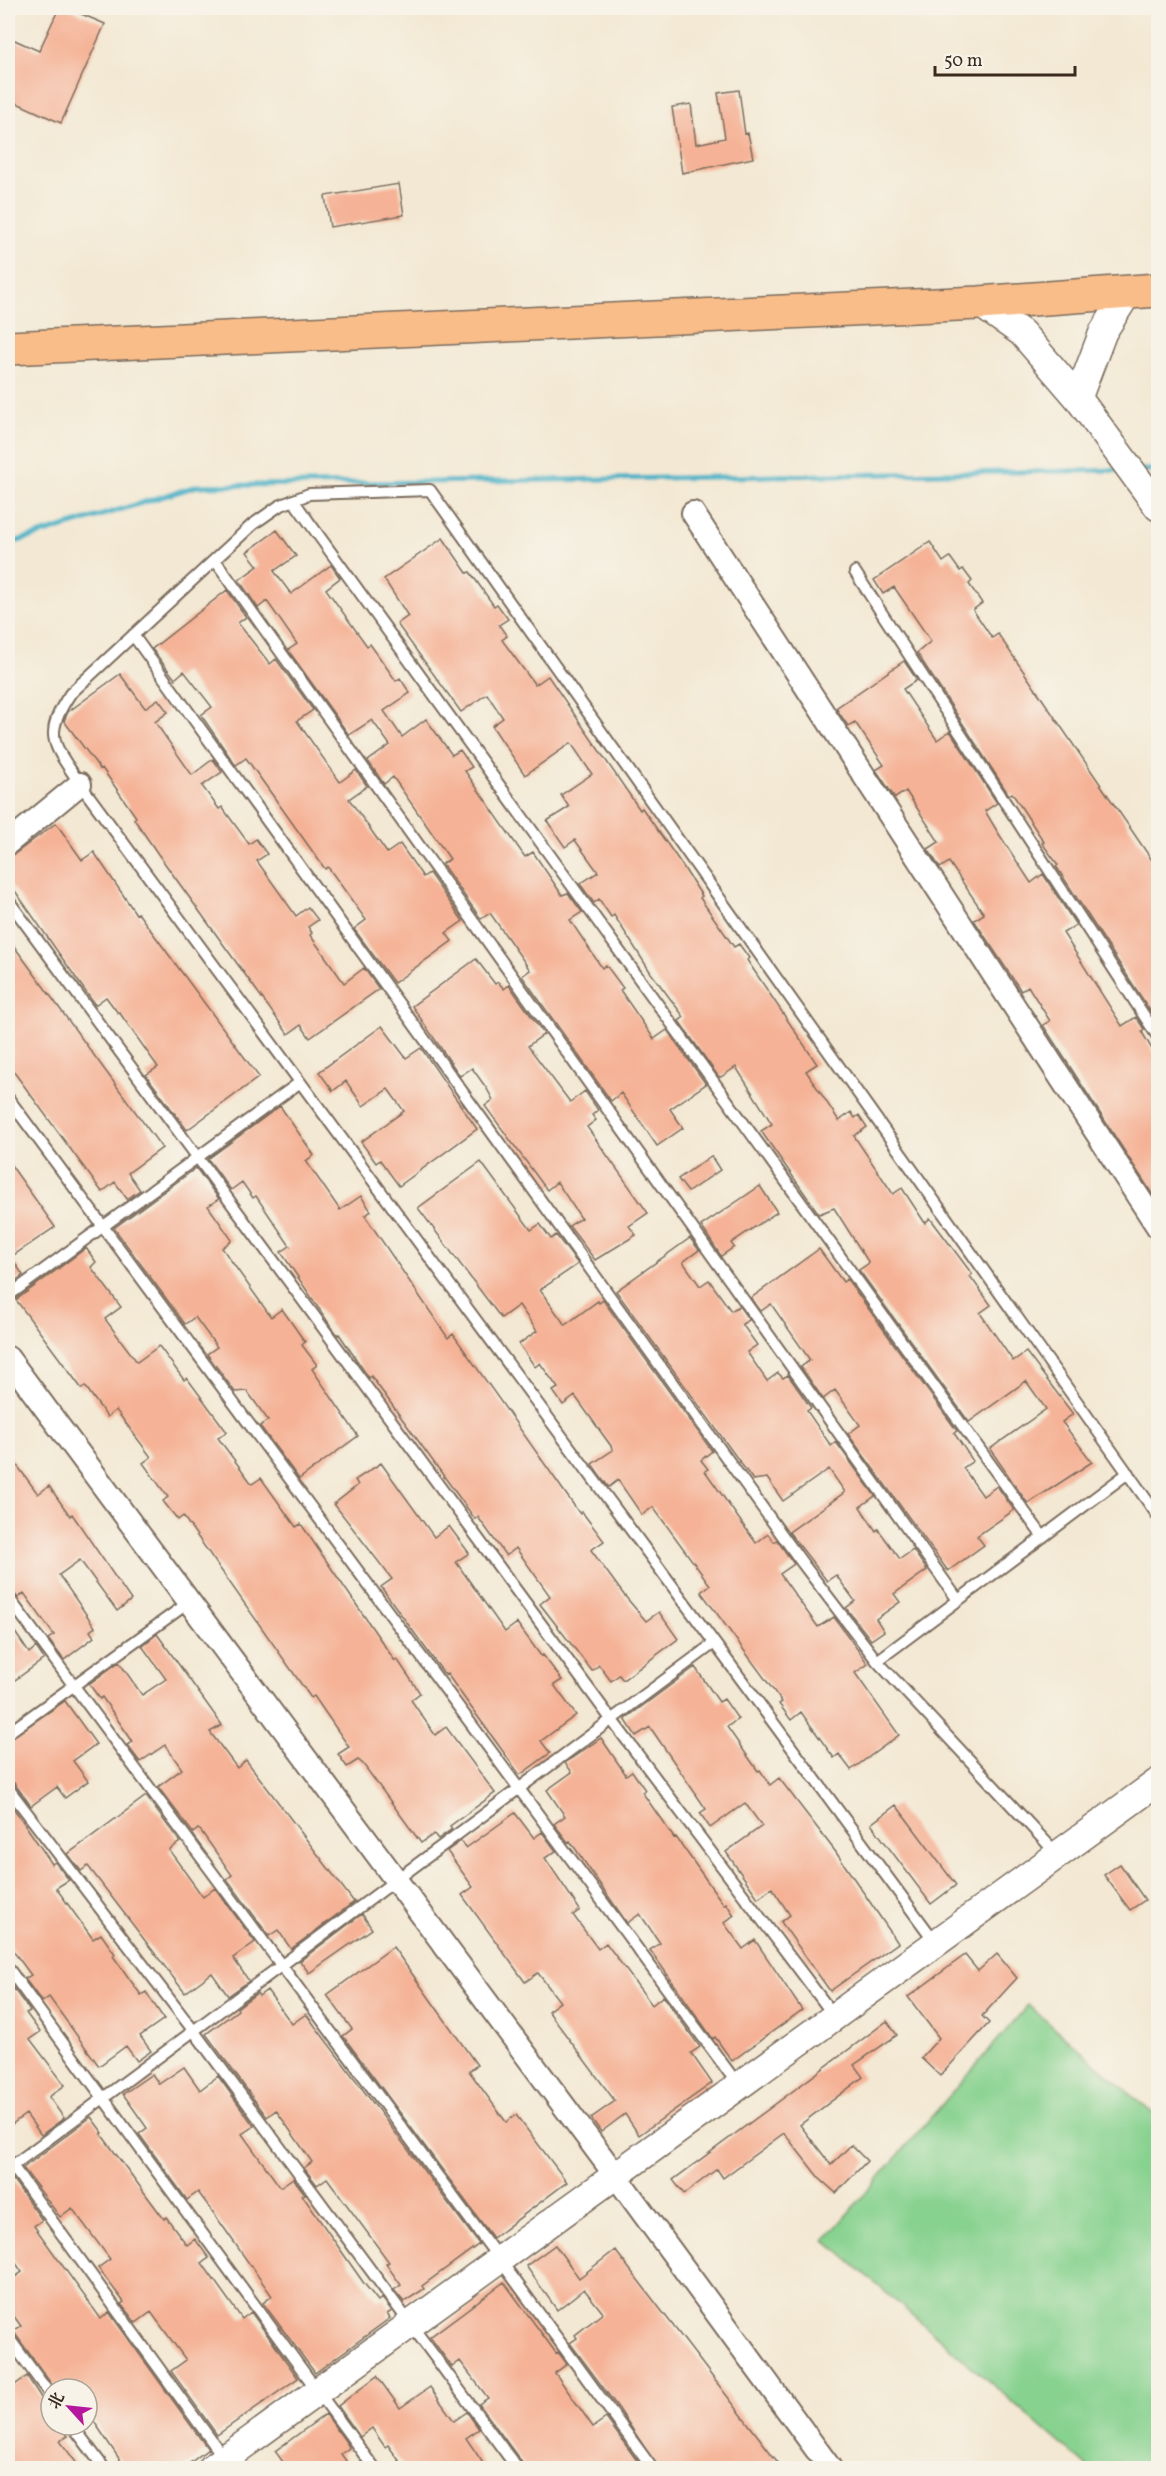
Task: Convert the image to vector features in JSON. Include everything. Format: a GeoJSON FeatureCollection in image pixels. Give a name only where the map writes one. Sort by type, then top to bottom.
{"type":"FeatureCollection","features":[{"type":"Feature","properties":{"kind":"highway"},"geometry":{"type":"LineString","coordinates":[[8,348],[980,303],[1144,290]]}},
{"type":"Feature","properties":{"kind":"street"},"geometry":{"type":"LineString","coordinates":[[1078,398],[1103,332],[1144,290]]}},
{"type":"Feature","properties":{"kind":"street"},"geometry":{"type":"LineString","coordinates":[[980,303],[1022,333],[1078,398],[1158,507]]}},
{"type":"Feature","properties":{"kind":"street"},"geometry":{"type":"LineString","coordinates":[[693,513],[1158,1227]]}},
{"type":"Feature","properties":{"kind":"street"},"geometry":{"type":"LineString","coordinates":[[8,843],[80,784]]}},
{"type":"Feature","properties":{"kind":"street"},"geometry":{"type":"LineString","coordinates":[[8,1358],[394,1881],[616,2176],[829,2468]]}},
{"type":"Feature","properties":{"kind":"street"},"geometry":{"type":"LineString","coordinates":[[222,2465],[316,2392],[1158,1782]]}},
{"type":"Feature","properties":{"kind":"lane"},"geometry":{"type":"LineString","coordinates":[[936,1944],[299,1083],[57,751],[53,733],[56,716],[70,694],[252,525],[279,506],[309,494],[430,490],[1158,1516]]}},
{"type":"Feature","properties":{"kind":"lane"},"geometry":{"type":"LineString","coordinates":[[293,500],[1043,1537]]}},
{"type":"Feature","properties":{"kind":"lane"},"geometry":{"type":"LineString","coordinates":[[214,560],[958,1600]]}},
{"type":"Feature","properties":{"kind":"lane"},"geometry":{"type":"LineString","coordinates":[[855,572],[1158,1037]]}},
{"type":"Feature","properties":{"kind":"lane"},"geometry":{"type":"LineString","coordinates":[[133,635],[796,1554],[877,1661],[1058,1855]]}},
{"type":"Feature","properties":{"kind":"lane"},"geometry":{"type":"LineString","coordinates":[[8,900],[611,1719],[835,2017]]}},
{"type":"Feature","properties":{"kind":"lane"},"geometry":{"type":"LineString","coordinates":[[8,1296],[299,1083]]}},
{"type":"Feature","properties":{"kind":"lane"},"geometry":{"type":"LineString","coordinates":[[8,1098],[739,2086]]}},
{"type":"Feature","properties":{"kind":"lane"},"geometry":{"type":"LineString","coordinates":[[877,1661],[1128,1473]]}},
{"type":"Feature","properties":{"kind":"lane"},"geometry":{"type":"LineString","coordinates":[[8,1597],[500,2260],[652,2469]]}},
{"type":"Feature","properties":{"kind":"lane"},"geometry":{"type":"LineString","coordinates":[[8,1733],[188,1603]]}},
{"type":"Feature","properties":{"kind":"lane"},"geometry":{"type":"LineString","coordinates":[[222,2465],[9,2165],[713,1644]]}},
{"type":"Feature","properties":{"kind":"lane"},"geometry":{"type":"LineString","coordinates":[[8,1788],[193,2030],[412,2323],[517,2469]]}},
{"type":"Feature","properties":{"kind":"lane"},"geometry":{"type":"LineString","coordinates":[[8,1968],[374,2469]]}},
{"type":"Feature","properties":{"kind":"lane"},"geometry":{"type":"LineString","coordinates":[[8,2337],[39,2380]]}},
{"type":"Feature","properties":{"kind":"lane"},"geometry":{"type":"LineString","coordinates":[[81,2437],[104,2469]]}},
{"type":"Feature","properties":{"kind":"green space"},"geometry":{"type":"Polygon","coordinates":[[[1028,2005],[1158,2118],[1158,2468],[1089,2468],[825,2240],[1028,2005]]]}},
{"type":"Feature","properties":{"kind":"building"},"geometry":{"type":"Polygon","coordinates":[[[59,8],[67,8],[105,24],[61,123],[8,99],[8,37],[39,51],[59,8]]]}},
{"type":"Feature","properties":{"kind":"building"},"geometry":{"type":"Polygon","coordinates":[[[739,90],[745,134],[748,133],[753,158],[682,173],[672,107],[691,104],[696,144],[725,138],[718,93],[739,90]]]}},
{"type":"Feature","properties":{"kind":"building"},"geometry":{"type":"Polygon","coordinates":[[[399,184],[404,215],[330,227],[325,196],[399,184]]]}},
{"type":"Feature","properties":{"kind":"building"},"geometry":{"type":"Polygon","coordinates":[[[277,530],[296,556],[274,571],[291,594],[331,565],[340,578],[326,589],[367,646],[370,644],[396,681],[400,678],[410,693],[384,711],[402,737],[426,719],[452,755],[460,750],[472,767],[465,771],[525,857],[533,852],[562,895],[568,893],[582,912],[570,920],[602,968],[606,965],[623,988],[620,990],[654,1039],[667,1030],[706,1084],[670,1109],[683,1128],[657,1146],[621,1093],[611,1101],[522,976],[530,970],[490,913],[481,919],[442,864],[450,859],[393,777],[384,784],[368,761],[390,745],[372,720],[349,735],[288,650],[297,644],[267,601],[258,608],[239,580],[258,566],[247,552],[277,530]]]}},
{"type":"Feature","properties":{"kind":"building"},"geometry":{"type":"Polygon","coordinates":[[[443,538],[467,573],[470,572],[494,606],[497,604],[508,619],[499,625],[507,636],[502,640],[535,685],[548,676],[640,810],[642,808],[680,862],[702,896],[700,898],[734,947],[739,944],[749,958],[747,960],[817,1064],[806,1071],[839,1121],[851,1112],[855,1118],[859,1115],[867,1127],[854,1136],[893,1194],[902,1188],[925,1223],[930,1218],[972,1274],[970,1276],[991,1305],[980,1313],[1013,1361],[1026,1352],[1073,1414],[1062,1422],[1092,1462],[1029,1503],[1026,1501],[990,1449],[1046,1409],[1026,1381],[969,1422],[859,1270],[869,1263],[834,1208],[819,1214],[761,1131],[772,1124],[736,1067],[721,1077],[718,1076],[679,1021],[684,1017],[651,973],[614,915],[611,917],[599,899],[594,903],[580,884],[598,872],[575,840],[565,847],[547,821],[569,807],[561,795],[592,774],[571,743],[525,775],[492,726],[503,718],[487,694],[461,712],[397,624],[408,616],[384,579],[443,538]]]}},
{"type":"Feature","properties":{"kind":"building"},"geometry":{"type":"Polygon","coordinates":[[[930,542],[943,562],[950,557],[960,571],[963,569],[972,581],[969,584],[982,603],[973,610],[992,638],[998,634],[1158,869],[1158,1023],[1056,866],[1058,865],[1042,843],[1044,842],[1012,793],[1009,795],[917,653],[931,641],[894,587],[883,594],[874,580],[930,542]]]}},
{"type":"Feature","properties":{"kind":"building"},"geometry":{"type":"Polygon","coordinates":[[[227,590],[246,617],[238,623],[270,664],[276,659],[313,710],[297,721],[340,782],[356,770],[367,786],[349,799],[387,853],[400,844],[423,877],[429,873],[463,921],[446,933],[452,941],[394,983],[354,929],[366,920],[328,867],[325,869],[246,758],[236,765],[234,763],[201,715],[212,707],[184,671],[175,679],[152,649],[227,590]]]}},
{"type":"Feature","properties":{"kind":"building"},"geometry":{"type":"Polygon","coordinates":[[[904,661],[917,680],[903,689],[937,740],[950,731],[997,803],[985,811],[1031,883],[1043,874],[1076,925],[1063,933],[1122,1026],[1136,1017],[1144,1029],[1143,1034],[1158,1059],[1158,1203],[1043,1025],[1050,1021],[1028,986],[1021,991],[974,920],[984,914],[949,862],[940,868],[928,849],[939,842],[906,791],[895,798],[876,770],[884,765],[855,722],[848,726],[836,708],[904,661]]]}},
{"type":"Feature","properties":{"kind":"building"},"geometry":{"type":"Polygon","coordinates":[[[120,674],[145,708],[158,699],[168,712],[155,722],[192,775],[213,759],[222,772],[202,786],[219,809],[222,807],[249,844],[256,839],[267,854],[257,861],[296,916],[308,907],[318,920],[308,927],[312,933],[310,935],[344,983],[364,968],[379,989],[310,1038],[301,1025],[288,1034],[158,854],[102,768],[100,769],[64,721],[68,712],[120,674]]]}},
{"type":"Feature","properties":{"kind":"building"},"geometry":{"type":"Polygon","coordinates":[[[56,823],[82,860],[94,852],[136,914],[138,913],[259,1077],[187,1130],[146,1075],[158,1067],[119,1012],[106,997],[95,1005],[8,881],[8,859],[56,823]]]}},
{"type":"Feature","properties":{"kind":"building"},"geometry":{"type":"Polygon","coordinates":[[[8,938],[162,1148],[128,1173],[140,1190],[127,1199],[115,1182],[102,1192],[8,1064],[8,938]]]}},
{"type":"Feature","properties":{"kind":"building"},"geometry":{"type":"Polygon","coordinates":[[[476,959],[495,984],[498,982],[504,989],[509,985],[544,1034],[528,1046],[570,1102],[585,1091],[598,1110],[592,1115],[596,1120],[587,1127],[648,1213],[629,1226],[636,1235],[595,1260],[569,1226],[581,1218],[557,1182],[547,1190],[485,1106],[493,1100],[472,1068],[460,1076],[412,1006],[476,959]]]}},
{"type":"Feature","properties":{"kind":"building"},"geometry":{"type":"Polygon","coordinates":[[[382,1026],[406,1058],[421,1048],[477,1129],[399,1186],[380,1160],[376,1163],[361,1142],[404,1111],[388,1089],[363,1106],[346,1081],[333,1091],[319,1072],[382,1026]]]}},
{"type":"Feature","properties":{"kind":"building"},"geometry":{"type":"Polygon","coordinates":[[[280,1106],[314,1155],[306,1161],[340,1210],[361,1196],[371,1211],[365,1216],[448,1338],[453,1334],[580,1514],[582,1512],[604,1541],[591,1550],[624,1595],[646,1621],[659,1612],[678,1639],[623,1680],[619,1675],[611,1681],[599,1665],[592,1671],[540,1604],[550,1596],[516,1548],[506,1556],[478,1517],[475,1519],[371,1376],[369,1378],[339,1334],[330,1325],[281,1252],[290,1246],[256,1196],[253,1198],[242,1182],[231,1190],[208,1159],[280,1106]]]}},
{"type":"Feature","properties":{"kind":"building"},"geometry":{"type":"Polygon","coordinates":[[[711,1156],[720,1170],[688,1192],[678,1179],[711,1156]]]}},
{"type":"Feature","properties":{"kind":"building"},"geometry":{"type":"Polygon","coordinates":[[[8,1161],[55,1227],[11,1257],[23,1275],[8,1287],[8,1161]]]}},
{"type":"Feature","properties":{"kind":"building"},"geometry":{"type":"Polygon","coordinates":[[[481,1162],[531,1230],[540,1224],[551,1239],[556,1235],[578,1264],[540,1290],[565,1325],[598,1301],[599,1303],[603,1300],[712,1451],[701,1460],[708,1469],[705,1471],[756,1543],[768,1534],[774,1542],[777,1540],[794,1564],[780,1574],[818,1627],[834,1617],[868,1664],[855,1673],[899,1735],[851,1770],[839,1754],[834,1758],[801,1712],[791,1720],[779,1704],[782,1702],[701,1592],[710,1585],[653,1507],[642,1515],[618,1480],[609,1487],[592,1464],[613,1450],[575,1396],[563,1405],[553,1391],[558,1388],[540,1363],[535,1367],[519,1344],[537,1331],[519,1305],[501,1318],[418,1208],[481,1162]]]}},
{"type":"Feature","properties":{"kind":"building"},"geometry":{"type":"Polygon","coordinates":[[[196,1168],[219,1199],[208,1206],[232,1240],[222,1248],[271,1317],[282,1309],[305,1342],[302,1345],[317,1365],[312,1369],[358,1436],[299,1479],[260,1426],[268,1420],[247,1391],[235,1392],[207,1354],[217,1347],[195,1317],[185,1324],[114,1228],[196,1168]]]}},
{"type":"Feature","properties":{"kind":"building"},"geometry":{"type":"Polygon","coordinates":[[[760,1186],[777,1212],[731,1243],[734,1247],[721,1256],[701,1226],[760,1186]]]}},
{"type":"Feature","properties":{"kind":"building"},"geometry":{"type":"Polygon","coordinates":[[[690,1238],[699,1250],[683,1262],[700,1286],[709,1280],[731,1311],[739,1306],[749,1320],[742,1324],[757,1345],[747,1352],[767,1381],[778,1373],[783,1378],[788,1375],[811,1408],[807,1411],[831,1446],[836,1442],[875,1496],[860,1507],[876,1531],[878,1529],[900,1559],[913,1550],[927,1570],[894,1594],[900,1602],[876,1619],[884,1631],[871,1640],[846,1608],[855,1601],[836,1575],[827,1581],[789,1532],[845,1492],[829,1469],[783,1501],[767,1478],[753,1480],[616,1291],[690,1238]]]}},
{"type":"Feature","properties":{"kind":"building"},"geometry":{"type":"Polygon","coordinates":[[[86,1248],[96,1262],[91,1267],[121,1307],[105,1319],[137,1362],[159,1346],[184,1380],[187,1378],[227,1432],[218,1438],[252,1484],[261,1478],[296,1527],[301,1524],[395,1661],[397,1659],[420,1693],[411,1700],[435,1735],[446,1727],[495,1793],[450,1826],[452,1829],[438,1839],[434,1834],[421,1843],[363,1764],[358,1760],[347,1767],[338,1754],[349,1747],[314,1696],[311,1698],[183,1516],[178,1520],[163,1501],[168,1497],[143,1463],[151,1457],[116,1410],[107,1417],[85,1386],[82,1389],[16,1300],[86,1248]]]}},
{"type":"Feature","properties":{"kind":"building"},"geometry":{"type":"Polygon","coordinates":[[[819,1249],[843,1282],[847,1279],[957,1431],[954,1433],[973,1461],[963,1468],[983,1496],[997,1486],[1014,1510],[977,1536],[984,1545],[948,1571],[848,1434],[860,1425],[835,1390],[823,1399],[801,1367],[810,1360],[771,1304],[761,1311],[751,1298],[819,1249]]]}},
{"type":"Feature","properties":{"kind":"building"},"geometry":{"type":"Polygon","coordinates":[[[8,1453],[38,1494],[49,1486],[70,1516],[72,1514],[131,1600],[117,1611],[80,1560],[59,1575],[95,1627],[90,1631],[94,1637],[64,1660],[48,1639],[54,1635],[24,1593],[18,1598],[11,1590],[8,1590],[8,1453]]]}},
{"type":"Feature","properties":{"kind":"building"},"geometry":{"type":"Polygon","coordinates":[[[381,1463],[434,1537],[449,1526],[469,1553],[456,1562],[505,1632],[517,1623],[562,1680],[554,1685],[576,1715],[541,1741],[550,1753],[520,1775],[381,1587],[392,1579],[334,1504],[358,1485],[355,1480],[381,1463]]]}},
{"type":"Feature","properties":{"kind":"building"},"geometry":{"type":"Polygon","coordinates":[[[8,1622],[29,1653],[36,1647],[44,1659],[8,1685],[8,1622]]]}},
{"type":"Feature","properties":{"kind":"building"},"geometry":{"type":"Polygon","coordinates":[[[157,1634],[222,1725],[210,1732],[237,1768],[246,1760],[354,1902],[291,1949],[278,1930],[269,1936],[227,1879],[232,1875],[201,1831],[198,1829],[193,1833],[158,1787],[182,1769],[165,1745],[140,1762],[127,1745],[133,1742],[102,1697],[100,1699],[89,1684],[119,1662],[142,1695],[166,1679],[142,1646],[157,1634]]]}},
{"type":"Feature","properties":{"kind":"building"},"geometry":{"type":"Polygon","coordinates":[[[695,1667],[719,1702],[724,1699],[738,1719],[727,1727],[758,1771],[760,1770],[770,1785],[779,1778],[835,1851],[898,1943],[830,1991],[781,1922],[790,1915],[772,1888],[758,1898],[726,1852],[762,1826],[745,1803],[710,1828],[700,1813],[706,1809],[650,1727],[636,1736],[625,1719],[695,1667]]]}},
{"type":"Feature","properties":{"kind":"building"},"geometry":{"type":"Polygon","coordinates":[[[65,1701],[96,1744],[73,1761],[88,1781],[65,1798],[57,1787],[31,1806],[14,1783],[8,1781],[8,1740],[65,1701]]]}},
{"type":"Feature","properties":{"kind":"building"},"geometry":{"type":"Polygon","coordinates":[[[601,1738],[626,1775],[632,1771],[645,1790],[642,1792],[674,1838],[676,1837],[724,1905],[726,1903],[734,1915],[724,1923],[743,1949],[755,1940],[802,2010],[732,2061],[715,2037],[713,2039],[650,1950],[660,1943],[640,1914],[627,1923],[570,1841],[568,1842],[554,1824],[565,1816],[547,1790],[572,1772],[565,1763],[601,1738]]]}},
{"type":"Feature","properties":{"kind":"building"},"geometry":{"type":"Polygon","coordinates":[[[146,1796],[180,1842],[169,1850],[203,1897],[215,1888],[255,1942],[233,1958],[249,1981],[228,1996],[212,1973],[185,1993],[88,1866],[81,1871],[68,1854],[146,1796]]]}},
{"type":"Feature","properties":{"kind":"building"},"geometry":{"type":"Polygon","coordinates":[[[8,1800],[52,1864],[55,1862],[69,1880],[56,1888],[93,1939],[101,1934],[115,1954],[113,1956],[141,1995],[146,1992],[164,2019],[140,2036],[151,2051],[137,2061],[126,2046],[99,2066],[49,1997],[42,2002],[25,1979],[31,1975],[8,1944],[8,1800]]]}},
{"type":"Feature","properties":{"kind":"building"},"geometry":{"type":"Polygon","coordinates":[[[896,1805],[956,1885],[931,1904],[871,1824],[896,1805]]]}},
{"type":"Feature","properties":{"kind":"building"},"geometry":{"type":"Polygon","coordinates":[[[515,1813],[534,1838],[542,1832],[556,1851],[545,1858],[580,1910],[573,1915],[598,1949],[606,1943],[652,2005],[663,1996],[700,2047],[691,2053],[712,2083],[639,2135],[625,2114],[601,2132],[591,2118],[615,2101],[548,2011],[560,2002],[538,1973],[525,1982],[462,1895],[473,1887],[447,1851],[461,1841],[466,1848],[515,1813]]]}},
{"type":"Feature","properties":{"kind":"building"},"geometry":{"type":"Polygon","coordinates":[[[1120,1864],[1145,1900],[1130,1910],[1104,1875],[1120,1864]]]}},
{"type":"Feature","properties":{"kind":"building"},"geometry":{"type":"Polygon","coordinates":[[[362,1914],[372,1929],[309,1973],[300,1961],[362,1914]]]}},
{"type":"Feature","properties":{"kind":"building"},"geometry":{"type":"Polygon","coordinates":[[[393,1947],[477,2065],[469,2071],[506,2122],[516,2115],[567,2182],[493,2238],[343,2036],[352,2029],[327,1995],[393,1947]]]}},
{"type":"Feature","properties":{"kind":"building"},"geometry":{"type":"Polygon","coordinates":[[[997,1954],[1017,1978],[982,2016],[989,2023],[940,2076],[921,2058],[939,2038],[908,1997],[965,1955],[978,1971],[997,1954]]]}},
{"type":"Feature","properties":{"kind":"building"},"geometry":{"type":"Polygon","coordinates":[[[13,1988],[30,2011],[26,2013],[40,2032],[30,2039],[65,2085],[49,2097],[64,2118],[41,2135],[26,2114],[8,2127],[8,1992],[13,1988]]]}},
{"type":"Feature","properties":{"kind":"building"},"geometry":{"type":"Polygon","coordinates":[[[267,1990],[292,2024],[306,2014],[479,2244],[422,2286],[424,2289],[404,2302],[394,2290],[401,2285],[386,2264],[389,2262],[327,2178],[317,2185],[304,2168],[312,2162],[276,2110],[267,2117],[206,2034],[257,1993],[259,1996],[267,1990]]]}},
{"type":"Feature","properties":{"kind":"building"},"geometry":{"type":"Polygon","coordinates":[[[887,2021],[897,2035],[854,2065],[863,2077],[800,2125],[831,2165],[851,2145],[867,2161],[836,2193],[819,2178],[784,2133],[723,2178],[717,2169],[684,2194],[673,2180],[887,2021]]]}},
{"type":"Feature","properties":{"kind":"building"},"geometry":{"type":"Polygon","coordinates":[[[184,2067],[200,2090],[218,2076],[254,2126],[242,2134],[280,2187],[293,2178],[305,2194],[302,2195],[363,2282],[378,2301],[382,2298],[392,2311],[387,2314],[390,2318],[315,2373],[263,2303],[272,2296],[210,2208],[198,2192],[187,2200],[139,2134],[147,2128],[123,2094],[152,2074],[159,2084],[184,2067]]]}},
{"type":"Feature","properties":{"kind":"building"},"geometry":{"type":"Polygon","coordinates":[[[91,2117],[164,2219],[166,2217],[187,2245],[195,2239],[209,2258],[202,2263],[242,2319],[251,2312],[298,2378],[217,2435],[171,2371],[186,2360],[151,2312],[136,2323],[121,2304],[124,2302],[98,2268],[110,2259],[72,2208],[60,2217],[23,2168],[91,2117]]]}},
{"type":"Feature","properties":{"kind":"building"},"geometry":{"type":"Polygon","coordinates":[[[11,2177],[42,2220],[34,2226],[101,2319],[109,2312],[208,2449],[182,2469],[126,2469],[99,2429],[99,2377],[46,2377],[13,2331],[21,2326],[8,2308],[8,2282],[22,2272],[8,2252],[8,2180],[11,2177]]]}},
{"type":"Feature","properties":{"kind":"building"},"geometry":{"type":"Polygon","coordinates":[[[555,2245],[579,2278],[615,2250],[783,2469],[659,2469],[619,2409],[570,2343],[577,2338],[575,2335],[603,2313],[584,2289],[557,2310],[526,2266],[555,2245]]]}},
{"type":"Feature","properties":{"kind":"building"},"geometry":{"type":"Polygon","coordinates":[[[504,2282],[556,2353],[558,2352],[567,2364],[555,2373],[593,2427],[606,2418],[643,2469],[524,2469],[523,2464],[479,2404],[488,2398],[460,2361],[452,2367],[430,2337],[504,2282]]]}},
{"type":"Feature","properties":{"kind":"building"},"geometry":{"type":"Polygon","coordinates":[[[27,2376],[39,2394],[39,2437],[66,2437],[60,2441],[81,2469],[8,2469],[8,2390],[27,2376]]]}},
{"type":"Feature","properties":{"kind":"building"},"geometry":{"type":"Polygon","coordinates":[[[377,2376],[400,2408],[430,2387],[454,2421],[467,2412],[479,2429],[466,2438],[487,2469],[405,2469],[388,2445],[385,2447],[372,2428],[360,2437],[338,2406],[377,2376]]]}},
{"type":"Feature","properties":{"kind":"building"},"geometry":{"type":"Polygon","coordinates":[[[326,2414],[348,2445],[349,2448],[341,2454],[352,2469],[288,2469],[275,2451],[326,2414]]]}},
{"type":"Feature","properties":{"kind":"waterway"},"geometry":{"type":"LineString","coordinates":[[8,544],[197,486],[1122,470]]}},
{"type":"Feature","properties":{"kind":"waterway"},"geometry":{"type":"LineString","coordinates":[[1143,470],[1158,470]]}}]}
